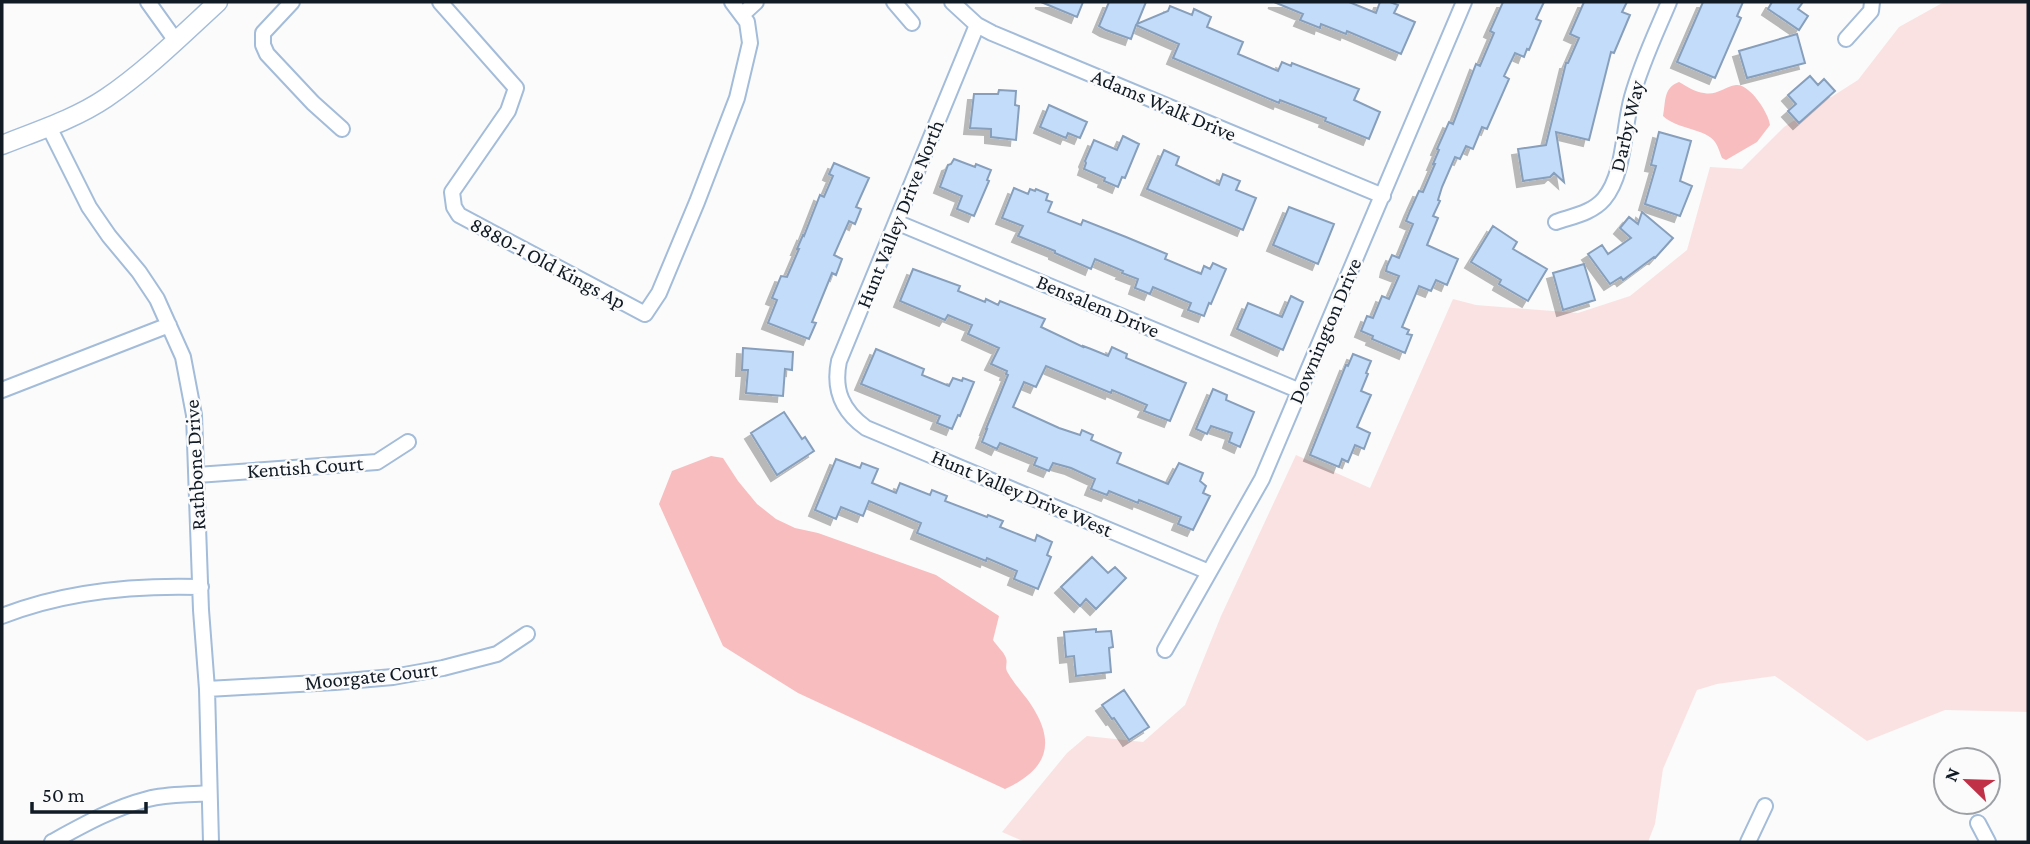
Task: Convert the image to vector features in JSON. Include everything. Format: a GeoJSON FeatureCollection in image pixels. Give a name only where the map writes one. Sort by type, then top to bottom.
{"type":"FeatureCollection","features":[{"type":"Feature","properties":{"kind":"street"},"geometry":{"type":"LineString","coordinates":[[148,2],[176,41]]}},
{"type":"Feature","properties":{"kind":"street"},"geometry":{"type":"LineString","coordinates":[[2,145],[49,127],[106,98],[163,53],[218,2]]}},
{"type":"Feature","properties":{"kind":"street"},"geometry":{"type":"LineString","coordinates":[[292,2],[263,33],[263,45],[267,54],[342,130]]}},
{"type":"Feature","properties":{"kind":"street","name":"8880-1 Old Kings Ap"},"geometry":{"type":"LineString","coordinates":[[440,2],[516,88],[508,111],[452,192],[454,207],[459,215],[645,314],[659,293],[737,98],[750,43],[743,14]]}},
{"type":"Feature","properties":{"kind":"street"},"geometry":{"type":"LineString","coordinates":[[732,2],[743,14],[756,2]]}},
{"type":"Feature","properties":{"kind":"street"},"geometry":{"type":"LineString","coordinates":[[894,2],[912,23]]}},
{"type":"Feature","properties":{"kind":"street","name":"Adams Walk Drive"},"geometry":{"type":"LineString","coordinates":[[952,2],[977,25],[1004,38],[1383,196]]}},
{"type":"Feature","properties":{"kind":"street","name":"Downington Drive"},"geometry":{"type":"LineString","coordinates":[[1165,650],[1262,480],[1464,2]]}},
{"type":"Feature","properties":{"kind":"street","name":"Darby Way"},"geometry":{"type":"LineString","coordinates":[[1556,222],[1588,212],[1603,200],[1614,184],[1641,67],[1669,2]]}},
{"type":"Feature","properties":{"kind":"street"},"geometry":{"type":"LineString","coordinates":[[1846,39],[1871,11],[1872,2]]}},
{"type":"Feature","properties":{"kind":"street","name":"Hunt Valley Drive North"},"geometry":{"type":"LineString","coordinates":[[843,404],[837,389],[839,361],[977,25]]}},
{"type":"Feature","properties":{"kind":"street","name":"Rathbone Drive"},"geometry":{"type":"LineString","coordinates":[[49,127],[89,207],[157,299],[183,357],[192,396],[207,689],[211,842]]}},
{"type":"Feature","properties":{"kind":"street","name":"Bensalem Drive"},"geometry":{"type":"LineString","coordinates":[[896,222],[1300,391]]}},
{"type":"Feature","properties":{"kind":"street"},"geometry":{"type":"LineString","coordinates":[[2,390],[169,325]]}},
{"type":"Feature","properties":{"kind":"street","name":"Hunt Valley Drive West"},"geometry":{"type":"LineString","coordinates":[[843,404],[866,428],[1209,572]]}},
{"type":"Feature","properties":{"kind":"street","name":"Kentish Court"},"geometry":{"type":"LineString","coordinates":[[197,475],[377,461],[408,442]]}},
{"type":"Feature","properties":{"kind":"street"},"geometry":{"type":"LineString","coordinates":[[2,615],[78,594],[123,588],[201,587]]}},
{"type":"Feature","properties":{"kind":"street","name":"Moorgate Court"},"geometry":{"type":"LineString","coordinates":[[207,689],[393,677],[443,668],[497,653],[527,634]]}},
{"type":"Feature","properties":{"kind":"street"},"geometry":{"type":"LineString","coordinates":[[52,842],[117,809],[150,798],[208,793]]}},
{"type":"Feature","properties":{"kind":"street"},"geometry":{"type":"LineString","coordinates":[[1748,842],[1765,806]]}},
{"type":"Feature","properties":{"kind":"street"},"geometry":{"type":"LineString","coordinates":[[1978,823],[1988,842]]}},
{"type":"Feature","properties":{"kind":"shaded area"},"geometry":{"type":"Polygon","coordinates":[[[1944,2],[2028,2],[2028,712],[1945,710],[1867,741],[1775,676],[1717,684],[1697,690],[1663,769],[1655,824],[1648,842],[1025,842],[1002,832],[1067,753],[1087,736],[1143,742],[1185,705],[1221,616],[1296,455],[1370,488],[1453,299],[1476,305],[1578,313],[1630,296],[1687,250],[1710,167],[1742,169],[1784,127],[1858,80],[1899,27],[1944,2]]]}},
{"type":"Feature","properties":{"kind":"shaded area"},"geometry":{"type":"Polygon","coordinates":[[[1679,82],[1708,94],[1736,85],[1741,86],[1758,100],[1770,125],[1757,142],[1726,160],[1722,158],[1711,138],[1675,124],[1663,116],[1668,91],[1679,82]]]}},
{"type":"Feature","properties":{"kind":"shaded area"},"geometry":{"type":"Polygon","coordinates":[[[711,456],[723,458],[757,504],[776,519],[795,528],[818,533],[936,575],[999,616],[993,640],[1005,656],[1008,673],[1033,708],[1045,738],[1042,759],[1036,768],[1028,776],[1005,789],[798,693],[723,646],[659,504],[672,471],[711,456]]]}},
{"type":"Feature","properties":{"kind":"building"},"geometry":{"type":"Polygon","coordinates":[[[1041,2],[1083,2],[1077,17],[1041,2]]]}},
{"type":"Feature","properties":{"kind":"building"},"geometry":{"type":"Polygon","coordinates":[[[1109,2],[1146,2],[1137,24],[1168,11],[1170,6],[1192,15],[1194,9],[1211,17],[1207,27],[1243,42],[1238,54],[1278,71],[1282,62],[1291,66],[1292,63],[1359,89],[1354,100],[1380,112],[1369,139],[1325,121],[1326,118],[1280,100],[1279,103],[1173,58],[1179,44],[1136,25],[1131,39],[1106,30],[1099,26],[1109,2]]]}},
{"type":"Feature","properties":{"kind":"building"},"geometry":{"type":"Polygon","coordinates":[[[1274,2],[1349,2],[1376,13],[1380,2],[1390,2],[1398,5],[1394,13],[1415,22],[1401,54],[1347,31],[1346,34],[1321,24],[1320,28],[1300,20],[1303,14],[1274,2]]]}},
{"type":"Feature","properties":{"kind":"building"},"geometry":{"type":"Polygon","coordinates":[[[1503,2],[1544,2],[1536,19],[1541,21],[1524,57],[1515,53],[1504,76],[1509,79],[1487,129],[1482,127],[1473,149],[1466,146],[1460,159],[1455,157],[1442,187],[1438,200],[1440,201],[1433,216],[1438,218],[1427,245],[1458,259],[1447,285],[1436,280],[1431,291],[1419,286],[1402,327],[1409,330],[1407,334],[1412,335],[1405,353],[1372,339],[1373,336],[1361,331],[1367,316],[1373,318],[1382,296],[1389,299],[1399,276],[1386,271],[1387,266],[1392,255],[1399,258],[1413,224],[1406,221],[1410,211],[1419,191],[1423,192],[1435,164],[1439,150],[1437,149],[1449,122],[1453,124],[1476,64],[1480,66],[1494,33],[1490,31],[1503,2]]]}},
{"type":"Feature","properties":{"kind":"building"},"geometry":{"type":"Polygon","coordinates":[[[1584,2],[1627,2],[1622,12],[1630,15],[1614,53],[1611,52],[1589,140],[1556,132],[1564,182],[1554,173],[1550,177],[1523,181],[1518,149],[1546,145],[1566,63],[1579,38],[1570,34],[1584,2]]]}},
{"type":"Feature","properties":{"kind":"building"},"geometry":{"type":"Polygon","coordinates":[[[1703,2],[1743,2],[1737,16],[1741,18],[1715,78],[1677,62],[1703,2]]]}},
{"type":"Feature","properties":{"kind":"building"},"geometry":{"type":"Polygon","coordinates":[[[1772,2],[1803,2],[1798,9],[1808,16],[1799,30],[1768,9],[1772,2]]]}},
{"type":"Feature","properties":{"kind":"building"},"geometry":{"type":"Polygon","coordinates":[[[1797,34],[1805,63],[1747,78],[1739,51],[1797,34]]]}},
{"type":"Feature","properties":{"kind":"building"},"geometry":{"type":"Polygon","coordinates":[[[1810,76],[1818,85],[1824,79],[1835,91],[1799,123],[1788,111],[1796,104],[1788,95],[1810,76]]]}},
{"type":"Feature","properties":{"kind":"building"},"geometry":{"type":"Polygon","coordinates":[[[999,90],[1016,91],[1015,105],[1019,106],[1016,140],[991,137],[991,129],[970,128],[974,94],[998,94],[999,90]]]}},
{"type":"Feature","properties":{"kind":"building"},"geometry":{"type":"Polygon","coordinates":[[[1049,105],[1087,122],[1080,138],[1068,133],[1066,138],[1040,127],[1049,105]]]}},
{"type":"Feature","properties":{"kind":"building"},"geometry":{"type":"Polygon","coordinates":[[[1659,132],[1691,141],[1680,181],[1692,186],[1680,216],[1645,204],[1656,166],[1651,165],[1659,132]]]}},
{"type":"Feature","properties":{"kind":"building"},"geometry":{"type":"Polygon","coordinates":[[[1123,136],[1139,144],[1125,178],[1122,177],[1118,187],[1084,169],[1094,140],[1117,150],[1123,136]]]}},
{"type":"Feature","properties":{"kind":"building"},"geometry":{"type":"Polygon","coordinates":[[[1164,150],[1179,157],[1176,165],[1219,185],[1223,174],[1240,181],[1236,190],[1256,198],[1243,230],[1147,189],[1164,150]]]}},
{"type":"Feature","properties":{"kind":"building"},"geometry":{"type":"Polygon","coordinates":[[[954,159],[991,170],[974,216],[957,209],[962,196],[940,187],[948,165],[954,159]]]}},
{"type":"Feature","properties":{"kind":"building"},"geometry":{"type":"Polygon","coordinates":[[[834,163],[869,178],[856,207],[861,209],[855,224],[849,221],[834,255],[842,259],[836,275],[832,273],[812,322],[816,323],[809,339],[768,323],[777,300],[772,298],[781,276],[787,277],[820,195],[824,197],[833,176],[829,174],[834,163]]]}},
{"type":"Feature","properties":{"kind":"building"},"geometry":{"type":"Polygon","coordinates":[[[1014,188],[1028,194],[1030,189],[1036,189],[1048,194],[1046,200],[1052,202],[1048,212],[1081,225],[1083,220],[1126,237],[1167,254],[1165,259],[1201,274],[1204,266],[1210,269],[1213,263],[1226,269],[1204,316],[1188,310],[1191,303],[1153,287],[1150,294],[1135,288],[1138,279],[1122,273],[1123,271],[1095,259],[1091,269],[1018,236],[1023,226],[1002,218],[1014,188]]]}},
{"type":"Feature","properties":{"kind":"building"},"geometry":{"type":"Polygon","coordinates":[[[1289,207],[1334,224],[1318,264],[1273,245],[1289,207]]]}},
{"type":"Feature","properties":{"kind":"building"},"geometry":{"type":"Polygon","coordinates":[[[1642,212],[1673,238],[1655,258],[1623,280],[1621,277],[1610,284],[1588,254],[1602,245],[1608,254],[1631,238],[1620,228],[1629,217],[1638,224],[1642,212]]]}},
{"type":"Feature","properties":{"kind":"building"},"geometry":{"type":"Polygon","coordinates":[[[1493,226],[1517,242],[1513,249],[1547,269],[1528,301],[1499,284],[1501,280],[1471,262],[1493,226]]]}},
{"type":"Feature","properties":{"kind":"building"},"geometry":{"type":"Polygon","coordinates":[[[1584,264],[1595,300],[1563,310],[1553,273],[1584,264]]]}},
{"type":"Feature","properties":{"kind":"building"},"geometry":{"type":"Polygon","coordinates":[[[913,269],[960,286],[958,291],[985,302],[986,299],[998,305],[1000,301],[1045,319],[1041,327],[1083,347],[1108,356],[1112,347],[1127,354],[1126,358],[1186,383],[1170,421],[1144,411],[1147,405],[1046,366],[1036,387],[1024,382],[1013,407],[1059,428],[1080,435],[1082,430],[1093,435],[1091,440],[1121,453],[1117,463],[1168,484],[1179,463],[1203,473],[1200,481],[1206,486],[1203,493],[1210,496],[1193,530],[1178,524],[1181,517],[1139,500],[1138,503],[1109,491],[1107,495],[1091,489],[1095,479],[1071,468],[1053,463],[1049,471],[1034,465],[1037,458],[1000,443],[997,449],[982,442],[1008,375],[1007,371],[991,364],[999,348],[968,334],[972,325],[948,315],[945,320],[900,301],[913,269]]]}},
{"type":"Feature","properties":{"kind":"building"},"geometry":{"type":"Polygon","coordinates":[[[1291,296],[1303,302],[1283,350],[1237,329],[1248,303],[1282,317],[1291,296]]]}},
{"type":"Feature","properties":{"kind":"building"},"geometry":{"type":"Polygon","coordinates":[[[743,348],[793,352],[792,370],[785,369],[783,396],[746,393],[748,370],[742,370],[743,348]]]}},
{"type":"Feature","properties":{"kind":"building"},"geometry":{"type":"Polygon","coordinates":[[[876,349],[924,369],[922,375],[949,386],[953,378],[974,382],[952,429],[937,423],[940,416],[861,384],[876,349]]]}},
{"type":"Feature","properties":{"kind":"building"},"geometry":{"type":"Polygon","coordinates":[[[1353,354],[1371,361],[1361,391],[1371,395],[1357,427],[1370,433],[1364,449],[1355,445],[1348,462],[1342,459],[1339,467],[1310,455],[1346,365],[1348,366],[1353,354]]]}},
{"type":"Feature","properties":{"kind":"building"},"geometry":{"type":"Polygon","coordinates":[[[1213,389],[1227,395],[1226,400],[1254,412],[1240,447],[1229,442],[1232,433],[1211,426],[1207,434],[1196,429],[1213,389]]]}},
{"type":"Feature","properties":{"kind":"building"},"geometry":{"type":"Polygon","coordinates":[[[784,412],[802,439],[805,437],[814,451],[777,475],[751,433],[784,412]]]}},
{"type":"Feature","properties":{"kind":"building"},"geometry":{"type":"Polygon","coordinates":[[[836,459],[860,468],[862,463],[878,469],[872,483],[896,493],[900,483],[930,495],[932,490],[947,496],[945,501],[1003,521],[1000,527],[1035,541],[1037,535],[1052,542],[1047,555],[1051,557],[1038,589],[1014,579],[1017,571],[917,533],[921,523],[869,501],[863,516],[841,507],[836,519],[815,510],[836,459]]]}},
{"type":"Feature","properties":{"kind":"building"},"geometry":{"type":"Polygon","coordinates":[[[1092,557],[1108,573],[1115,567],[1126,578],[1096,609],[1086,599],[1080,606],[1061,587],[1092,557]]]}},
{"type":"Feature","properties":{"kind":"building"},"geometry":{"type":"Polygon","coordinates":[[[1096,629],[1096,632],[1111,631],[1111,672],[1076,676],[1074,656],[1066,657],[1064,632],[1096,629]]]}},
{"type":"Feature","properties":{"kind":"building"},"geometry":{"type":"Polygon","coordinates":[[[1124,690],[1149,727],[1129,740],[1102,705],[1124,690]]]}}]}
